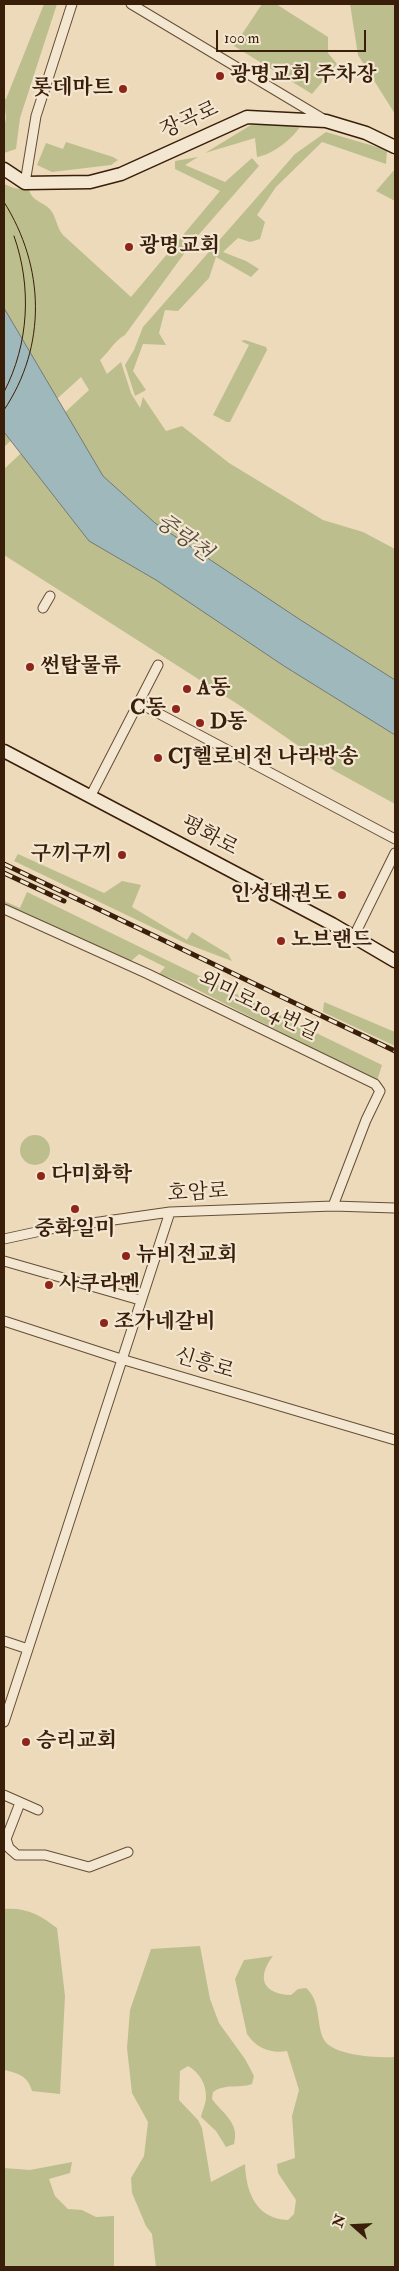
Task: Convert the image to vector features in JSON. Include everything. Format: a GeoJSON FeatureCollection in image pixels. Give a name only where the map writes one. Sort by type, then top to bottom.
{"type":"FeatureCollection","features":[{"type":"Feature","properties":{"kind":"main road","name":"장곡로"},"geometry":{"type":"LineString","coordinates":[[26,183],[90,182],[121,174],[247,117],[326,120],[366,133],[395,147]]}},
{"type":"Feature","properties":{"kind":"main road"},"geometry":{"type":"LineString","coordinates":[[4,169],[26,183]]}},
{"type":"Feature","properties":{"kind":"main road","name":"평화로"},"geometry":{"type":"LineString","coordinates":[[4,751],[354,936],[395,961]]}},
{"type":"Feature","properties":{"kind":"street"},"geometry":{"type":"LineString","coordinates":[[26,183],[36,116],[72,4]]}},
{"type":"Feature","properties":{"kind":"street"},"geometry":{"type":"LineString","coordinates":[[131,4],[326,120]]}},
{"type":"Feature","properties":{"kind":"street"},"geometry":{"type":"LineString","coordinates":[[43,608],[50,596]]}},
{"type":"Feature","properties":{"kind":"street"},"geometry":{"type":"LineString","coordinates":[[90,797],[158,666]]}},
{"type":"Feature","properties":{"kind":"street"},"geometry":{"type":"LineString","coordinates":[[139,703],[395,839]]}},
{"type":"Feature","properties":{"kind":"street"},"geometry":{"type":"LineString","coordinates":[[354,936],[395,853]]}},
{"type":"Feature","properties":{"kind":"street","name":"외미로104번길"},"geometry":{"type":"LineString","coordinates":[[4,909],[148,974],[375,1084],[380,1091],[366,1120],[333,1206]]}},
{"type":"Feature","properties":{"kind":"street","name":"호암로"},"geometry":{"type":"LineString","coordinates":[[4,1239],[50,1229],[170,1212],[333,1206],[395,1208]]}},
{"type":"Feature","properties":{"kind":"street"},"geometry":{"type":"LineString","coordinates":[[4,1722],[170,1212]]}},
{"type":"Feature","properties":{"kind":"street"},"geometry":{"type":"LineString","coordinates":[[4,1261],[140,1300]]}},
{"type":"Feature","properties":{"kind":"street","name":"신흥로"},"geometry":{"type":"LineString","coordinates":[[4,1321],[121,1359],[395,1440]]}},
{"type":"Feature","properties":{"kind":"street"},"geometry":{"type":"LineString","coordinates":[[4,1641],[28,1649]]}},
{"type":"Feature","properties":{"kind":"street"},"geometry":{"type":"LineString","coordinates":[[4,1795],[20,1804],[38,1810]]}},
{"type":"Feature","properties":{"kind":"street"},"geometry":{"type":"LineString","coordinates":[[20,1804],[5,1839],[9,1848],[17,1856],[45,1855],[89,1867],[128,1852]]}},
{"type":"Feature","properties":{"kind":"green space"},"geometry":{"type":"Polygon","coordinates":[[[44,4],[57,4],[20,118],[16,149],[4,153],[6,118],[4,99],[6,99],[44,4]]]}},
{"type":"Feature","properties":{"kind":"green space"},"geometry":{"type":"Polygon","coordinates":[[[262,4],[276,4],[328,37],[328,53],[337,64],[312,94],[234,46],[262,4]]]}},
{"type":"Feature","properties":{"kind":"green space"},"geometry":{"type":"Polygon","coordinates":[[[350,4],[395,4],[395,114],[358,55],[350,4]]]}},
{"type":"Feature","properties":{"kind":"green space"},"geometry":{"type":"Polygon","coordinates":[[[251,125],[301,125],[282,145],[263,156],[257,157],[255,138],[205,153],[251,125]]]}},
{"type":"Feature","properties":{"kind":"green space"},"geometry":{"type":"Polygon","coordinates":[[[326,132],[387,150],[386,164],[322,142],[276,187],[257,215],[265,222],[260,239],[250,242],[238,238],[223,252],[246,261],[259,269],[251,277],[216,257],[209,278],[178,311],[165,310],[159,333],[166,345],[143,344],[133,371],[146,390],[135,396],[125,365],[134,350],[143,327],[295,154],[326,132]]]}},
{"type":"Feature","properties":{"kind":"green space"},"geometry":{"type":"Polygon","coordinates":[[[66,142],[118,160],[111,165],[52,172],[37,165],[46,143],[63,149],[66,142]]]}},
{"type":"Feature","properties":{"kind":"green space"},"geometry":{"type":"Polygon","coordinates":[[[198,157],[185,165],[225,182],[252,158],[259,166],[194,240],[125,335],[100,360],[107,374],[121,362],[131,393],[140,408],[143,397],[166,431],[182,426],[229,463],[323,520],[363,532],[395,549],[395,804],[335,771],[239,705],[4,555],[4,469],[89,390],[81,377],[4,447],[4,184],[14,188],[29,190],[33,198],[52,212],[63,235],[131,297],[220,191],[175,169],[175,161],[198,157]]]}},
{"type":"Feature","properties":{"kind":"green space"},"geometry":{"type":"Polygon","coordinates":[[[395,169],[395,201],[376,191],[395,169]]]}},
{"type":"Feature","properties":{"kind":"green space"},"geometry":{"type":"Polygon","coordinates":[[[245,340],[266,347],[267,350],[230,422],[227,422],[213,415],[249,345],[241,341],[245,340]]]}},
{"type":"Feature","properties":{"kind":"green space"},"geometry":{"type":"Polygon","coordinates":[[[18,854],[104,893],[122,881],[141,885],[132,907],[187,940],[192,932],[228,954],[232,961],[187,944],[14,861],[18,854]]]}},
{"type":"Feature","properties":{"kind":"green space"},"geometry":{"type":"Polygon","coordinates":[[[27,892],[382,1065],[377,1081],[184,983],[159,974],[165,967],[139,954],[130,962],[4,904],[4,901],[20,908],[27,892]]]}},
{"type":"Feature","properties":{"kind":"green space"},"geometry":{"type":"Polygon","coordinates":[[[324,1002],[395,1032],[395,1046],[323,1012],[324,1002]]]}},
{"type":"Feature","properties":{"kind":"green space"},"geometry":{"type":"Polygon","coordinates":[[[35,1135],[46,1139],[50,1150],[46,1161],[35,1165],[24,1161],[20,1150],[24,1139],[35,1135]]]}},
{"type":"Feature","properties":{"kind":"green space"},"geometry":{"type":"Polygon","coordinates":[[[4,1909],[19,1909],[32,1913],[45,1919],[57,1928],[65,1996],[60,2094],[32,2091],[28,2082],[22,2076],[4,2070],[4,1909]]]}},
{"type":"Feature","properties":{"kind":"green space"},"geometry":{"type":"Polygon","coordinates":[[[200,1946],[210,1999],[219,2023],[245,2059],[254,2076],[252,2084],[227,2087],[213,2092],[212,2099],[233,2124],[235,2130],[234,2144],[226,2147],[216,2131],[201,2117],[206,2097],[202,2079],[188,2066],[180,2071],[179,2100],[198,2120],[202,2128],[211,2182],[245,2164],[251,2194],[261,2209],[268,2215],[288,2220],[294,2214],[296,2200],[278,2173],[277,2164],[295,2158],[292,2116],[299,2090],[287,2051],[275,2052],[264,2049],[247,2034],[235,1979],[244,1960],[273,1956],[265,1971],[265,1983],[274,1992],[281,1994],[291,1995],[298,1989],[306,1988],[314,1999],[321,2032],[327,2044],[335,2049],[356,2055],[395,2057],[395,2267],[156,2267],[152,2234],[146,2226],[132,2193],[131,2178],[144,2156],[148,2122],[132,2093],[127,2048],[130,2010],[151,1949],[200,1946]]]}},
{"type":"Feature","properties":{"kind":"green space"},"geometry":{"type":"Polygon","coordinates":[[[72,2162],[70,2173],[49,2179],[55,2196],[68,2209],[82,2210],[96,2217],[114,2216],[114,2267],[4,2267],[4,2168],[30,2170],[72,2162]]]}},
{"type":"Feature","properties":{"kind":"water","name":"중랑천"},"geometry":{"type":"Polygon","coordinates":[[[4,308],[103,476],[155,523],[299,619],[395,680],[395,735],[284,666],[156,580],[89,541],[4,432],[4,308]]]}},
{"type":"Feature","properties":{"kind":"tram line"},"geometry":{"type":"LineString","coordinates":[[4,202],[18,227],[27,253],[36,306],[34,333],[28,360],[18,385],[4,410]]}},
{"type":"Feature","properties":{"kind":"tram line"},"geometry":{"type":"LineString","coordinates":[[4,392],[19,355],[25,315],[24,275],[14,236]]}},
{"type":"Feature","properties":{"kind":"railway"},"geometry":{"type":"LineString","coordinates":[[4,864],[395,1051]]}},
{"type":"Feature","properties":{"kind":"railway"},"geometry":{"type":"LineString","coordinates":[[4,873],[64,901]]}},
{"type":"Feature","properties":{"kind":"place","name":"광명교회 주차장"},"geometry":{"type":"Point","coordinates":[220,76]}},
{"type":"Feature","properties":{"kind":"place","name":"롯데마트"},"geometry":{"type":"Point","coordinates":[123,89]}},
{"type":"Feature","properties":{"kind":"place","name":"광명교회"},"geometry":{"type":"Point","coordinates":[129,247]}},
{"type":"Feature","properties":{"kind":"place","name":"썬탑물류"},"geometry":{"type":"Point","coordinates":[30,667]}},
{"type":"Feature","properties":{"kind":"place","name":"A동"},"geometry":{"type":"Point","coordinates":[187,689]}},
{"type":"Feature","properties":{"kind":"place","name":"C동"},"geometry":{"type":"Point","coordinates":[176,709]}},
{"type":"Feature","properties":{"kind":"place","name":"D동"},"geometry":{"type":"Point","coordinates":[200,723]}},
{"type":"Feature","properties":{"kind":"place","name":"CJ헬로비전 나라방송"},"geometry":{"type":"Point","coordinates":[158,758]}},
{"type":"Feature","properties":{"kind":"place","name":"구끼구끼"},"geometry":{"type":"Point","coordinates":[122,855]}},
{"type":"Feature","properties":{"kind":"place","name":"인성태권도"},"geometry":{"type":"Point","coordinates":[342,895]}},
{"type":"Feature","properties":{"kind":"place","name":"노브랜드"},"geometry":{"type":"Point","coordinates":[281,941]}},
{"type":"Feature","properties":{"kind":"place","name":"다미화학"},"geometry":{"type":"Point","coordinates":[41,1176]}},
{"type":"Feature","properties":{"kind":"place","name":"중화일미"},"geometry":{"type":"Point","coordinates":[75,1209]}},
{"type":"Feature","properties":{"kind":"place","name":"뉴비전교회"},"geometry":{"type":"Point","coordinates":[126,1256]}},
{"type":"Feature","properties":{"kind":"place","name":"사쿠라멘"},"geometry":{"type":"Point","coordinates":[49,1285]}},
{"type":"Feature","properties":{"kind":"place","name":"조가네갈비"},"geometry":{"type":"Point","coordinates":[104,1323]}},
{"type":"Feature","properties":{"kind":"place","name":"승리교회"},"geometry":{"type":"Point","coordinates":[26,1742]}}]}
